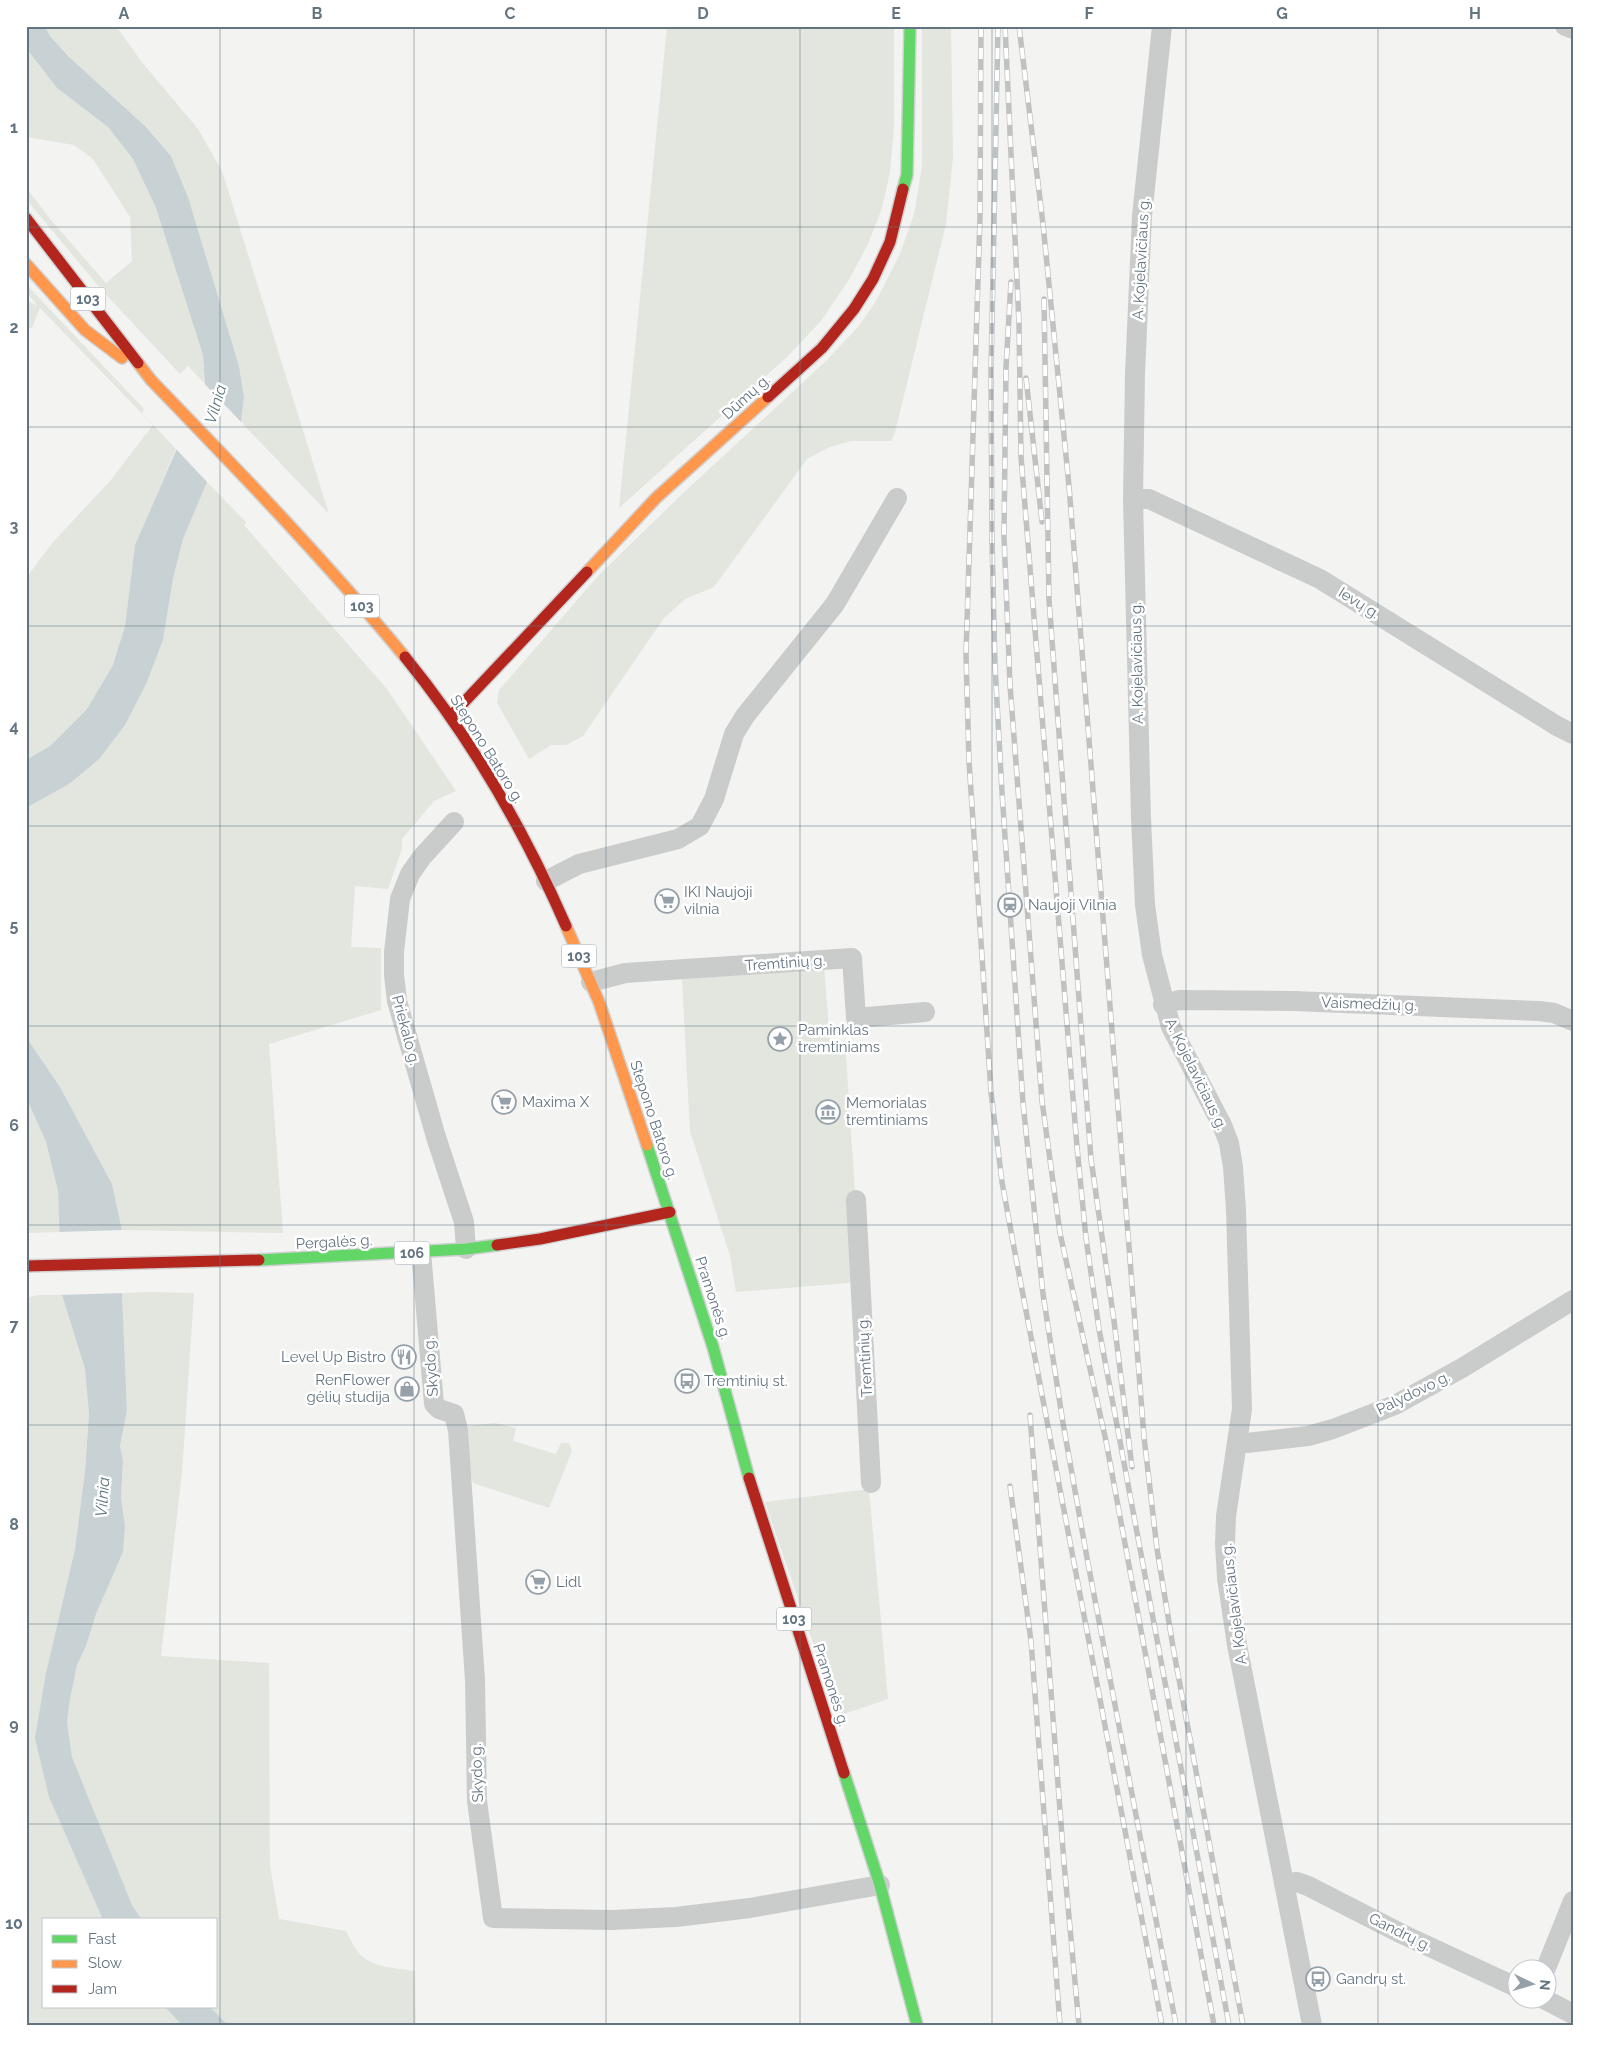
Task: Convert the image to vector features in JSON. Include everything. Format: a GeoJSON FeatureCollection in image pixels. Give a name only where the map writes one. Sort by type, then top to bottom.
{"type":"FeatureCollection","features":[{"type":"Feature","properties":{"kind":"main road","name":"Dūmų g."},"geometry":{"type":"LineString","coordinates":[[451,716],[656,498],[822,348],[854,309],[873,279],[890,242],[907,175],[910,26]]}},
{"type":"Feature","properties":{"kind":"main road","name":"Stepono Batoro g."},"geometry":{"type":"LineString","coordinates":[[26,218],[151,380],[267,500],[352,593],[451,716],[493,783],[546,881],[591,982],[670,1212]]}},
{"type":"Feature","properties":{"kind":"main road","name":"Stepono Batoro g."},"geometry":{"type":"LineString","coordinates":[[26,264],[85,330],[151,380]]}},
{"type":"Feature","properties":{"kind":"main road","name":"Pergalės g."},"geometry":{"type":"LineString","coordinates":[[32,1266],[279,1260],[466,1249],[540,1240],[670,1212]]}},
{"type":"Feature","properties":{"kind":"main road","name":"Pramonės g."},"geometry":{"type":"LineString","coordinates":[[670,1212],[712,1347],[755,1499],[880,1885],[917,2025]]}},
{"type":"Feature","properties":{"kind":"street","name":"A. Kojelavičiaus g."},"geometry":{"type":"LineString","coordinates":[[1162,26],[1142,216],[1135,374],[1133,499],[1145,905],[1152,955],[1163,1004],[1171,1027],[1222,1125],[1229,1144],[1233,1167],[1242,1408],[1226,1516],[1227,1578],[1236,1645],[1312,2025]]}},
{"type":"Feature","properties":{"kind":"street"},"geometry":{"type":"LineString","coordinates":[[1565,26],[1573,29]]}},
{"type":"Feature","properties":{"kind":"street"},"geometry":{"type":"LineString","coordinates":[[546,881],[579,864],[678,839],[700,826],[714,798],[734,734],[751,708],[835,604],[897,498]]}},
{"type":"Feature","properties":{"kind":"street","name":"Ievų g."},"geometry":{"type":"LineString","coordinates":[[1133,499],[1149,499],[1320,579],[1557,726],[1573,734]]}},
{"type":"Feature","properties":{"kind":"street","name":"Priekalo g."},"geometry":{"type":"LineString","coordinates":[[454,822],[414,869],[400,899],[394,952],[394,975],[397,1001],[436,1137],[464,1222],[466,1249]]}},
{"type":"Feature","properties":{"kind":"street","name":"Tremtinių g."},"geometry":{"type":"LineString","coordinates":[[591,982],[625,973],[852,958],[856,1018],[925,1012]]}},
{"type":"Feature","properties":{"kind":"street","name":"Vaismedžių g."},"geometry":{"type":"LineString","coordinates":[[1163,1004],[1179,1000],[1294,1001],[1539,1011],[1554,1013],[1573,1021]]}},
{"type":"Feature","properties":{"kind":"street","name":"Tremtinių g."},"geometry":{"type":"LineString","coordinates":[[856,1200],[871,1483]]}},
{"type":"Feature","properties":{"kind":"street","name":"Skydo g."},"geometry":{"type":"LineString","coordinates":[[421,1252],[434,1404],[440,1410],[454,1414],[458,1430],[475,1680],[477,1800],[493,1918],[612,1920],[676,1916],[750,1908],[880,1885]]}},
{"type":"Feature","properties":{"kind":"street","name":"Palydovo g."},"geometry":{"type":"LineString","coordinates":[[1238,1444],[1308,1436],[1333,1429],[1395,1405],[1462,1368],[1573,1300]]}},
{"type":"Feature","properties":{"kind":"street","name":"Gandrų g."},"geometry":{"type":"LineString","coordinates":[[1284,1884],[1297,1882],[1308,1886],[1402,1934],[1506,1982]]}},
{"type":"Feature","properties":{"kind":"street"},"geometry":{"type":"LineString","coordinates":[[1550,1958],[1573,1901]]}},
{"type":"Feature","properties":{"kind":"street"},"geometry":{"type":"LineString","coordinates":[[1556,2005],[1573,2014]]}},
{"type":"Feature","properties":{"kind":"shaded area"},"geometry":{"type":"Polygon","coordinates":[[[45,26],[116,26],[141,61],[198,129],[222,171],[329,514],[241,422],[244,397],[239,366],[188,197],[171,156],[145,126],[69,57],[50,36],[45,26]]]}},
{"type":"Feature","properties":{"kind":"shaded area"},"geometry":{"type":"Polygon","coordinates":[[[667,26],[894,26],[894,127],[890,172],[882,208],[868,244],[850,278],[821,321],[787,357],[619,508],[667,26]]]}},
{"type":"Feature","properties":{"kind":"shaded area"},"geometry":{"type":"Polygon","coordinates":[[[922,26],[951,26],[953,158],[946,224],[895,432],[891,441],[852,441],[830,447],[807,459],[714,587],[685,599],[664,618],[583,736],[566,745],[551,745],[529,759],[497,703],[499,690],[598,576],[680,496],[826,361],[858,327],[876,301],[900,254],[914,214],[922,166],[922,26]]]}},
{"type":"Feature","properties":{"kind":"shaded area"},"geometry":{"type":"Polygon","coordinates":[[[26,48],[57,88],[108,127],[133,159],[156,208],[203,355],[205,384],[188,366],[180,374],[100,288],[26,199],[26,187],[50,219],[106,283],[132,261],[130,217],[93,159],[74,145],[26,137],[26,48]]]}},
{"type":"Feature","properties":{"kind":"shaded area"},"geometry":{"type":"Polygon","coordinates":[[[26,284],[144,409],[142,413],[176,449],[135,545],[125,626],[113,665],[87,709],[50,746],[26,760],[26,578],[54,541],[110,481],[153,425],[40,308],[32,328],[26,328],[26,300],[38,306],[26,292],[26,284]]]}},
{"type":"Feature","properties":{"kind":"shaded area"},"geometry":{"type":"Polygon","coordinates":[[[207,482],[246,522],[244,525],[387,689],[456,791],[434,801],[402,839],[402,849],[388,889],[355,886],[351,947],[381,948],[381,1010],[269,1044],[283,1233],[122,1230],[112,1184],[60,1087],[26,1037],[26,808],[69,784],[147,682],[163,640],[173,579],[183,539],[207,482]]]}},
{"type":"Feature","properties":{"kind":"shaded area"},"geometry":{"type":"Polygon","coordinates":[[[824,966],[830,1042],[845,1041],[861,1282],[736,1292],[730,1256],[690,1131],[682,979],[824,966]]]}},
{"type":"Feature","properties":{"kind":"shaded area"},"geometry":{"type":"Polygon","coordinates":[[[26,1097],[46,1142],[58,1191],[60,1232],[26,1233],[26,1097]]]}},
{"type":"Feature","properties":{"kind":"shaded area"},"geometry":{"type":"Polygon","coordinates":[[[122,1293],[194,1293],[182,1472],[161,1656],[269,1663],[270,1866],[279,1919],[346,1931],[353,1945],[363,1957],[384,1966],[415,1971],[416,2025],[228,2025],[211,2008],[218,2008],[218,1918],[141,1918],[132,1905],[72,1757],[67,1722],[77,1665],[86,1646],[96,1614],[123,1552],[125,1526],[121,1498],[123,1461],[120,1446],[127,1411],[122,1293]]]}},
{"type":"Feature","properties":{"kind":"shaded area"},"geometry":{"type":"Polygon","coordinates":[[[38,1295],[62,1295],[85,1369],[89,1414],[85,1471],[75,1549],[46,1673],[49,1797],[102,1918],[42,1918],[42,2008],[166,2008],[182,2025],[26,2025],[26,1298],[38,1295]]]}},
{"type":"Feature","properties":{"kind":"shaded area"},"geometry":{"type":"Polygon","coordinates":[[[495,1423],[516,1428],[513,1441],[556,1454],[561,1443],[569,1443],[572,1451],[549,1508],[473,1483],[470,1473],[468,1426],[495,1423]]]}},
{"type":"Feature","properties":{"kind":"shaded area"},"geometry":{"type":"Polygon","coordinates":[[[869,1489],[888,1699],[838,1716],[765,1502],[869,1489]]]}},
{"type":"Feature","properties":{"kind":"water","name":"Vilnia"},"geometry":{"type":"Polygon","coordinates":[[[26,26],[45,26],[50,36],[69,57],[145,126],[171,156],[188,197],[239,366],[244,397],[241,422],[207,482],[183,539],[173,579],[163,640],[147,682],[125,725],[99,759],[69,784],[26,808],[26,760],[50,746],[87,709],[113,665],[125,626],[135,545],[205,384],[203,355],[156,208],[133,159],[108,127],[57,88],[26,48],[26,26]]]}},
{"type":"Feature","properties":{"kind":"water","name":"Vilnia"},"geometry":{"type":"Polygon","coordinates":[[[26,1037],[60,1087],[112,1184],[122,1230],[122,1293],[127,1411],[120,1446],[123,1461],[121,1498],[125,1526],[123,1552],[96,1614],[86,1646],[77,1665],[67,1722],[72,1757],[132,1905],[141,1918],[102,1918],[49,1797],[35,1738],[46,1673],[75,1549],[85,1471],[89,1414],[85,1369],[62,1295],[58,1191],[46,1142],[26,1097],[26,1037]]]}},
{"type":"Feature","properties":{"kind":"water"},"geometry":{"type":"Polygon","coordinates":[[[166,2008],[211,2008],[228,2025],[182,2025],[166,2008]]]}},
{"type":"Feature","properties":{"kind":"pier"},"geometry":{"type":"Polygon","coordinates":[[[202,381],[243,424],[209,484],[174,447],[202,381]]]}},
{"type":"Feature","properties":{"kind":"pier"},"geometry":{"type":"Polygon","coordinates":[[[124,1230],[124,1293],[60,1295],[58,1232],[124,1230]]]}},
{"type":"Feature","properties":{"kind":"railway"},"geometry":{"type":"LineString","coordinates":[[981,26],[980,217],[966,654],[969,761],[991,1092],[1002,1182],[1015,1253],[1162,2025]]}},
{"type":"Feature","properties":{"kind":"railway"},"geometry":{"type":"LineString","coordinates":[[998,26],[991,373],[992,541],[995,666],[1023,1103],[1043,1294],[1063,1423],[1176,2025]]}},
{"type":"Feature","properties":{"kind":"railway"},"geometry":{"type":"LineString","coordinates":[[1005,26],[1019,323],[1021,457],[1086,1238],[1099,1329],[1229,2025]]}},
{"type":"Feature","properties":{"kind":"railway"},"geometry":{"type":"LineString","coordinates":[[1019,26],[1043,224],[1069,486],[1144,1437],[1157,1549],[1173,1647],[1243,2025]]}},
{"type":"Feature","properties":{"kind":"railway"},"geometry":{"type":"LineString","coordinates":[[1011,282],[1006,367],[1004,536],[1010,685],[1042,1101],[1060,1233],[1106,1441],[1214,2025]]}},
{"type":"Feature","properties":{"kind":"railway"},"geometry":{"type":"LineString","coordinates":[[1044,299],[1049,600],[1091,1159],[1132,1467]]}},
{"type":"Feature","properties":{"kind":"railway"},"geometry":{"type":"LineString","coordinates":[[1026,378],[1042,522]]}},
{"type":"Feature","properties":{"kind":"railway"},"geometry":{"type":"LineString","coordinates":[[1030,1415],[1064,1863],[1079,2025]]}},
{"type":"Feature","properties":{"kind":"railway"},"geometry":{"type":"LineString","coordinates":[[1010,1486],[1031,1641],[1060,2025]]}},
{"type":"Feature","properties":{"kind":"traffic: fast"},"geometry":{"type":"LineString","coordinates":[[903,189],[907,175],[910,26]]}},
{"type":"Feature","properties":{"kind":"traffic: fast"},"geometry":{"type":"LineString","coordinates":[[647,1145],[713,1347],[749,1478]]}},
{"type":"Feature","properties":{"kind":"traffic: fast"},"geometry":{"type":"LineString","coordinates":[[259,1260],[466,1249],[497,1245]]}},
{"type":"Feature","properties":{"kind":"traffic: fast"},"geometry":{"type":"LineString","coordinates":[[844,1773],[880,1885],[917,2025]]}},
{"type":"Feature","properties":{"kind":"traffic: slow"},"geometry":{"type":"LineString","coordinates":[[26,264],[85,330],[122,358]]}},
{"type":"Feature","properties":{"kind":"traffic: slow"},"geometry":{"type":"LineString","coordinates":[[138,363],[151,380],[312,550],[405,657]]}},
{"type":"Feature","properties":{"kind":"traffic: slow"},"geometry":{"type":"LineString","coordinates":[[587,572],[656,498],[768,397]]}},
{"type":"Feature","properties":{"kind":"traffic: slow"},"geometry":{"type":"LineString","coordinates":[[566,926],[599,1002],[647,1145]]}},
{"type":"Feature","properties":{"kind":"traffic: jam"},"geometry":{"type":"LineString","coordinates":[[768,397],[822,348],[854,309],[873,279],[890,242],[903,189]]}},
{"type":"Feature","properties":{"kind":"traffic: jam"},"geometry":{"type":"LineString","coordinates":[[26,218],[138,363]]}},
{"type":"Feature","properties":{"kind":"traffic: jam"},"geometry":{"type":"LineString","coordinates":[[451,716],[587,572]]}},
{"type":"Feature","properties":{"kind":"traffic: jam"},"geometry":{"type":"LineString","coordinates":[[405,657],[474,752],[514,820],[566,926]]}},
{"type":"Feature","properties":{"kind":"traffic: jam"},"geometry":{"type":"LineString","coordinates":[[497,1245],[540,1239],[670,1212]]}},
{"type":"Feature","properties":{"kind":"traffic: jam"},"geometry":{"type":"LineString","coordinates":[[26,1266],[259,1260]]}},
{"type":"Feature","properties":{"kind":"traffic: jam"},"geometry":{"type":"LineString","coordinates":[[749,1478],[844,1773]]}},
{"type":"Feature","properties":{"kind":"place","name":"IKI Naujoji vilnia"},"geometry":{"type":"Point","coordinates":[667,901]}},
{"type":"Feature","properties":{"kind":"place","name":"Naujoji Vilnia"},"geometry":{"type":"Point","coordinates":[1010,905]}},
{"type":"Feature","properties":{"kind":"place","name":"Paminklas tremtiniams"},"geometry":{"type":"Point","coordinates":[780,1039]}},
{"type":"Feature","properties":{"kind":"place","name":"Maxima X"},"geometry":{"type":"Point","coordinates":[504,1102]}},
{"type":"Feature","properties":{"kind":"place","name":"Memorialas tremtiniams"},"geometry":{"type":"Point","coordinates":[828,1112]}},
{"type":"Feature","properties":{"kind":"place","name":"Level Up Bistro"},"geometry":{"type":"Point","coordinates":[404,1357]}},
{"type":"Feature","properties":{"kind":"place","name":"Tremtinių st."},"geometry":{"type":"Point","coordinates":[687,1381]}},
{"type":"Feature","properties":{"kind":"place","name":"RenFlower gėlių studija"},"geometry":{"type":"Point","coordinates":[407,1389]}},
{"type":"Feature","properties":{"kind":"place","name":"Lidl"},"geometry":{"type":"Point","coordinates":[538,1582]}},
{"type":"Feature","properties":{"kind":"place","name":"Gandrų st."},"geometry":{"type":"Point","coordinates":[1318,1979]}}]}
